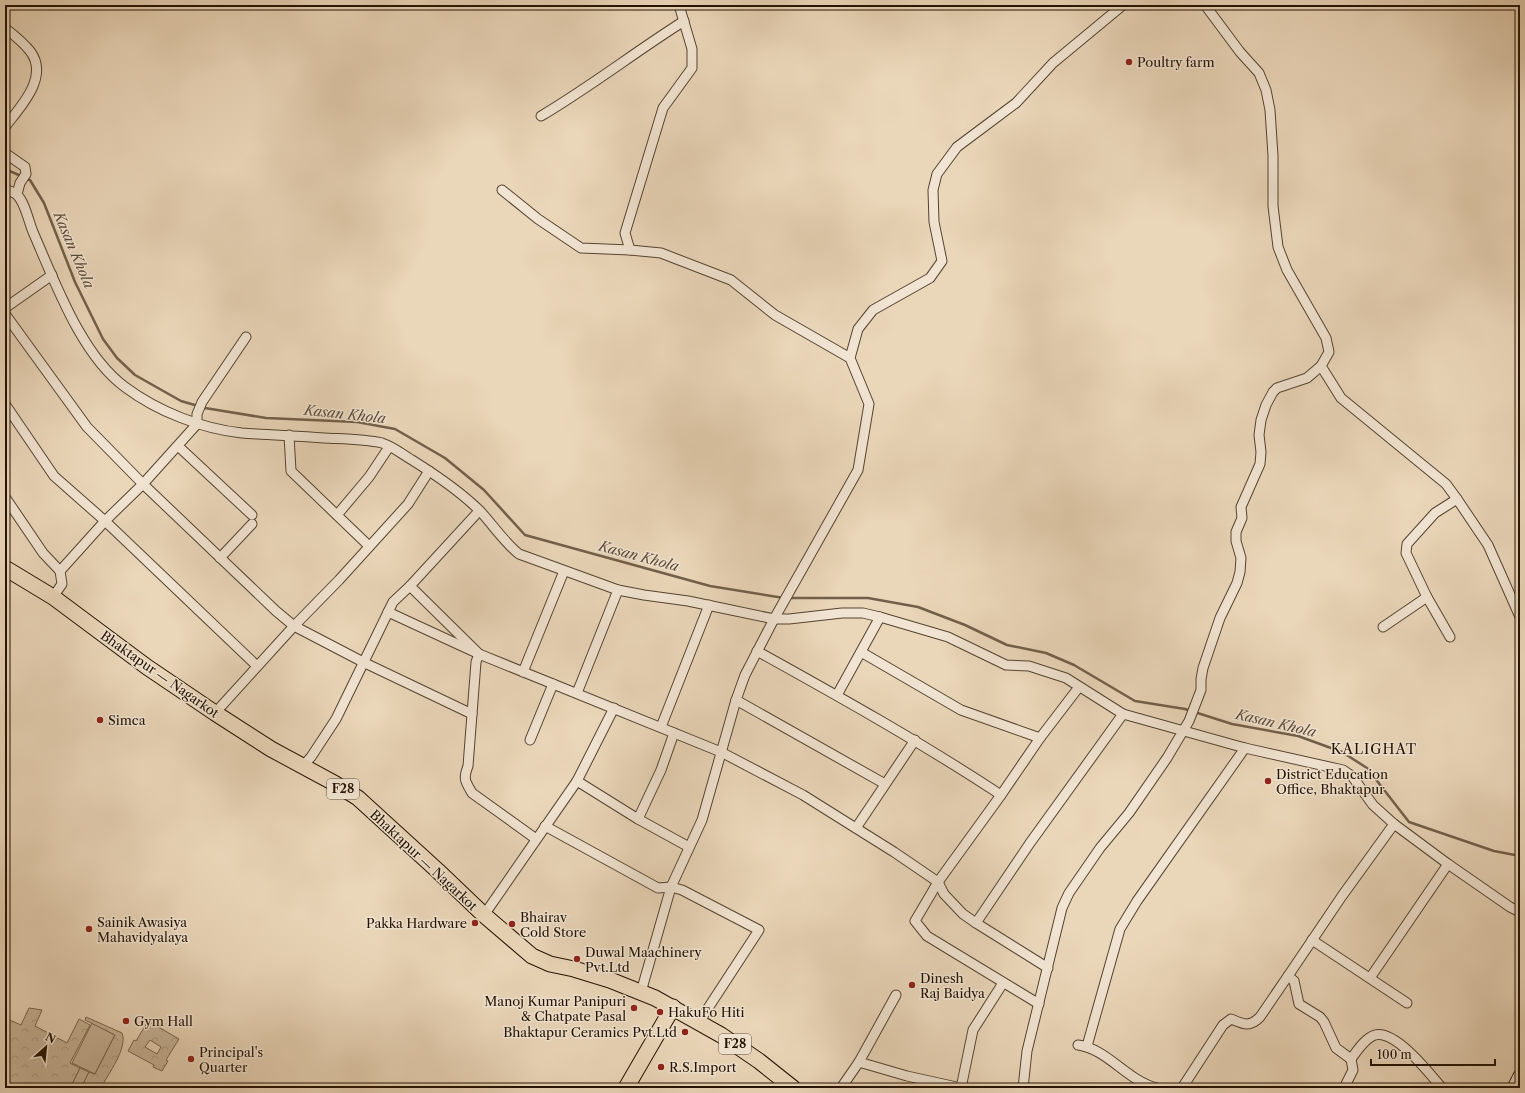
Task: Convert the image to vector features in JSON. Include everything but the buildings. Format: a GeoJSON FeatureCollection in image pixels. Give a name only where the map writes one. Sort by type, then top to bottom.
{"type":"FeatureCollection","features":[{"type":"Feature","properties":{"kind":"main road","name":"Bhaktapur — Nagarkot"},"geometry":{"type":"LineString","coordinates":[[5,568],[53,597],[147,667],[215,713],[302,767],[334,783],[358,798],[484,915],[538,960],[610,980],[673,1007]]}},
{"type":"Feature","properties":{"kind":"main road","name":"F28"},"geometry":{"type":"LineString","coordinates":[[673,1007],[737,1046],[793,1088]]}},
{"type":"Feature","properties":{"kind":"main road"},"geometry":{"type":"LineString","coordinates":[[626,1088],[673,1007]]}},
{"type":"Feature","properties":{"kind":"main road"},"geometry":{"type":"LineString","coordinates":[[1514,1088],[1520,1076]]}},
{"type":"Feature","properties":{"kind":"street"},"geometry":{"type":"LineString","coordinates":[[630,250],[625,233],[663,108],[692,68],[692,49],[679,5]]}},
{"type":"Feature","properties":{"kind":"street"},"geometry":{"type":"LineString","coordinates":[[850,358],[858,329],[873,310],[930,278],[942,261],[934,222],[933,190],[937,174],[957,147],[1016,104],[1053,63],[1124,5]]}},
{"type":"Feature","properties":{"kind":"street"},"geometry":{"type":"LineString","coordinates":[[1023,1088],[1027,1051],[1062,908],[1069,893],[1100,848],[1129,813],[1167,758],[1189,721],[1202,690],[1200,679],[1203,668],[1220,618],[1237,583],[1240,572],[1241,558],[1236,540],[1236,532],[1242,518],[1241,507],[1260,464],[1261,452],[1259,435],[1261,420],[1265,410],[1273,392],[1278,388],[1306,378],[1321,366],[1329,352],[1326,338],[1287,270],[1278,247],[1273,206],[1273,156],[1266,90],[1258,73],[1240,52],[1206,5]]}},
{"type":"Feature","properties":{"kind":"street"},"geometry":{"type":"LineString","coordinates":[[541,116],[618,67],[645,46],[684,21]]}},
{"type":"Feature","properties":{"kind":"street"},"geometry":{"type":"LineString","coordinates":[[5,28],[22,41],[31,52],[36,73],[31,92],[5,126]]}},
{"type":"Feature","properties":{"kind":"street"},"geometry":{"type":"LineString","coordinates":[[5,153],[25,167],[26,174],[20,183],[17,194]]}},
{"type":"Feature","properties":{"kind":"street"},"geometry":{"type":"LineString","coordinates":[[5,189],[17,194],[21,200],[52,275],[77,328],[90,351],[108,372],[125,388],[155,406],[197,424],[240,433],[290,435],[382,443],[429,471],[452,487],[480,511],[496,528],[510,547],[519,554],[618,590],[709,605],[774,619],[789,619],[842,613],[863,613],[880,617],[948,637],[1006,665],[1029,666],[1066,678],[1122,714],[1246,748],[1343,770],[1352,776],[1373,805],[1394,824],[1448,864],[1510,907],[1520,912]]}},
{"type":"Feature","properties":{"kind":"street"},"geometry":{"type":"LineString","coordinates":[[502,190],[538,219],[581,248],[661,253],[731,280],[775,315],[850,358],[869,404],[858,470],[774,619],[745,675],[736,700],[702,820],[671,887],[641,992]]}},
{"type":"Feature","properties":{"kind":"street"},"geometry":{"type":"LineString","coordinates":[[5,308],[52,275]]}},
{"type":"Feature","properties":{"kind":"street"},"geometry":{"type":"LineString","coordinates":[[5,314],[87,427],[143,484],[276,611],[294,626],[365,663],[472,714]]}},
{"type":"Feature","properties":{"kind":"street"},"geometry":{"type":"LineString","coordinates":[[60,570],[105,521],[143,484],[197,424],[197,414],[202,402],[246,338]]}},
{"type":"Feature","properties":{"kind":"street"},"geometry":{"type":"LineString","coordinates":[[1321,366],[1341,398],[1446,484],[1458,499],[1488,545],[1520,617]]}},
{"type":"Feature","properties":{"kind":"street"},"geometry":{"type":"LineString","coordinates":[[5,404],[54,476],[105,521],[257,666]]}},
{"type":"Feature","properties":{"kind":"street"},"geometry":{"type":"LineString","coordinates":[[290,435],[291,471],[369,546]]}},
{"type":"Feature","properties":{"kind":"street"},"geometry":{"type":"LineString","coordinates":[[178,446],[252,519],[220,558]]}},
{"type":"Feature","properties":{"kind":"street"},"geometry":{"type":"LineString","coordinates":[[337,515],[369,476],[389,447]]}},
{"type":"Feature","properties":{"kind":"street"},"geometry":{"type":"LineString","coordinates":[[215,713],[408,504],[429,471]]}},
{"type":"Feature","properties":{"kind":"street"},"geometry":{"type":"LineString","coordinates":[[5,496],[43,553],[60,570],[62,584],[53,597]]}},
{"type":"Feature","properties":{"kind":"street"},"geometry":{"type":"LineString","coordinates":[[1450,637],[1427,598],[1406,553],[1406,548],[1407,544],[1435,513],[1458,499]]}},
{"type":"Feature","properties":{"kind":"street"},"geometry":{"type":"LineString","coordinates":[[302,767],[311,757],[336,719],[365,663],[393,602],[410,586],[480,511]]}},
{"type":"Feature","properties":{"kind":"street"},"geometry":{"type":"LineString","coordinates":[[523,672],[564,570]]}},
{"type":"Feature","properties":{"kind":"street"},"geometry":{"type":"LineString","coordinates":[[410,586],[479,654]]}},
{"type":"Feature","properties":{"kind":"street"},"geometry":{"type":"LineString","coordinates":[[577,694],[618,590]]}},
{"type":"Feature","properties":{"kind":"street"},"geometry":{"type":"LineString","coordinates":[[1383,627],[1427,598]]}},
{"type":"Feature","properties":{"kind":"street"},"geometry":{"type":"LineString","coordinates":[[661,727],[709,605]]}},
{"type":"Feature","properties":{"kind":"street"},"geometry":{"type":"LineString","coordinates":[[388,612],[479,654],[721,752],[803,795],[938,882],[944,894],[963,914],[1048,968]]}},
{"type":"Feature","properties":{"kind":"street"},"geometry":{"type":"LineString","coordinates":[[837,695],[880,617]]}},
{"type":"Feature","properties":{"kind":"street"},"geometry":{"type":"LineString","coordinates":[[757,651],[915,740],[1001,796]]}},
{"type":"Feature","properties":{"kind":"street"},"geometry":{"type":"LineString","coordinates":[[861,652],[961,710],[1040,738]]}},
{"type":"Feature","properties":{"kind":"street"},"geometry":{"type":"LineString","coordinates":[[479,654],[476,662],[468,766],[464,776],[465,782],[472,793],[536,839]]}},
{"type":"Feature","properties":{"kind":"street"},"geometry":{"type":"LineString","coordinates":[[530,740],[553,684]]}},
{"type":"Feature","properties":{"kind":"street"},"geometry":{"type":"LineString","coordinates":[[1039,1004],[927,936],[915,921],[938,882],[1001,796],[1040,738],[1079,687]]}},
{"type":"Feature","properties":{"kind":"street"},"geometry":{"type":"LineString","coordinates":[[736,700],[885,784]]}},
{"type":"Feature","properties":{"kind":"street"},"geometry":{"type":"LineString","coordinates":[[484,915],[577,781],[614,708]]}},
{"type":"Feature","properties":{"kind":"street"},"geometry":{"type":"LineString","coordinates":[[976,923],[1030,843],[1122,714]]}},
{"type":"Feature","properties":{"kind":"street"},"geometry":{"type":"LineString","coordinates":[[638,819],[660,770],[674,733]]}},
{"type":"Feature","properties":{"kind":"street"},"geometry":{"type":"LineString","coordinates":[[856,828],[915,740]]}},
{"type":"Feature","properties":{"kind":"street"},"geometry":{"type":"LineString","coordinates":[[1087,1046],[1120,929],[1137,901],[1246,748]]}},
{"type":"Feature","properties":{"kind":"street"},"geometry":{"type":"LineString","coordinates":[[577,781],[638,819],[689,847]]}},
{"type":"Feature","properties":{"kind":"street"},"geometry":{"type":"LineString","coordinates":[[1182,1088],[1223,1025],[1231,1019],[1245,1025],[1254,1023],[1260,1017],[1342,896],[1394,824]]}},
{"type":"Feature","properties":{"kind":"street"},"geometry":{"type":"LineString","coordinates":[[545,826],[658,888],[671,887],[682,890],[759,930],[699,1022]]}},
{"type":"Feature","properties":{"kind":"street"},"geometry":{"type":"LineString","coordinates":[[1370,978],[1448,864]]}},
{"type":"Feature","properties":{"kind":"street"},"geometry":{"type":"LineString","coordinates":[[1312,940],[1407,1003]]}},
{"type":"Feature","properties":{"kind":"street"},"geometry":{"type":"LineString","coordinates":[[1288,976],[1294,981],[1299,1004],[1320,1017],[1324,1022],[1336,1048],[1351,1060],[1353,1070],[1344,1088]]}},
{"type":"Feature","properties":{"kind":"street"},"geometry":{"type":"LineString","coordinates":[[859,1062],[907,1076],[961,1088],[973,1030],[1003,983]]}},
{"type":"Feature","properties":{"kind":"street"},"geometry":{"type":"LineString","coordinates":[[841,1088],[859,1062],[896,995]]}},
{"type":"Feature","properties":{"kind":"street"},"geometry":{"type":"LineString","coordinates":[[1351,1060],[1365,1042],[1375,1035],[1387,1036],[1414,1056],[1442,1088]]}},
{"type":"Feature","properties":{"kind":"street"},"geometry":{"type":"LineString","coordinates":[[1078,1045],[1087,1046],[1099,1052],[1137,1078],[1157,1088]]}},
{"type":"Feature","properties":{"kind":"green space"},"geometry":{"type":"Polygon","coordinates":[[[29,1008],[42,1010],[35,1026],[67,1043],[79,1019],[90,1025],[70,1063],[80,1068],[70,1088],[5,1088],[5,1018],[21,1025],[29,1008]]]}},
{"type":"Feature","properties":{"kind":"green space"},"geometry":{"type":"Polygon","coordinates":[[[86,1017],[122,1033],[123,1039],[120,1053],[101,1088],[81,1088],[89,1072],[95,1074],[115,1035],[85,1020],[86,1017]]]}},
{"type":"Feature","properties":{"kind":"green space"},"geometry":{"type":"Polygon","coordinates":[[[148,1021],[179,1039],[166,1060],[168,1061],[162,1071],[128,1051],[134,1040],[136,1041],[148,1021]],[[150,1040],[145,1047],[157,1054],[161,1047],[150,1040]]]}},
{"type":"Feature","properties":{"kind":"green space"},"geometry":{"type":"Polygon","coordinates":[[[92,1023],[115,1035],[95,1074],[72,1063],[92,1023]]]}},
{"type":"Feature","properties":{"kind":"green space"},"geometry":{"type":"Polygon","coordinates":[[[80,1068],[89,1072],[81,1088],[70,1088],[80,1068]]]}},
{"type":"Feature","properties":{"kind":"waterway","name":"Kasan Khola"},"geometry":{"type":"LineString","coordinates":[[5,169],[21,176]]}},
{"type":"Feature","properties":{"kind":"waterway","name":"Kasan Khola"},"geometry":{"type":"LineString","coordinates":[[26,179],[30,180],[44,203],[75,282],[103,339],[117,358],[135,375],[181,401],[205,408],[266,418],[357,422],[395,429],[445,458],[484,490],[525,535],[710,586],[784,598]]}},
{"type":"Feature","properties":{"kind":"waterway"},"geometry":{"type":"LineString","coordinates":[[789,598],[868,598],[918,607],[965,625],[1007,645],[1046,653],[1074,665],[1135,701],[1185,709],[1232,724],[1298,736],[1342,752],[1367,768],[1409,822],[1494,851],[1520,856]]}},
{"type":"Feature","properties":{"kind":"place","name":"Poultry farm"},"geometry":{"type":"Point","coordinates":[1129,62]}},
{"type":"Feature","properties":{"kind":"place","name":"Simca"},"geometry":{"type":"Point","coordinates":[100,720]}},
{"type":"Feature","properties":{"kind":"place","name":"District Education Office, Bhaktapur"},"geometry":{"type":"Point","coordinates":[1268,781]}},
{"type":"Feature","properties":{"kind":"place","name":"Pakka Hardware"},"geometry":{"type":"Point","coordinates":[475,923]}},
{"type":"Feature","properties":{"kind":"place","name":"Bhairav Cold Store"},"geometry":{"type":"Point","coordinates":[512,924]}},
{"type":"Feature","properties":{"kind":"place","name":"Sainik Awasiya Mahavidyalaya"},"geometry":{"type":"Point","coordinates":[89,929]}},
{"type":"Feature","properties":{"kind":"place","name":"Duwal Maachinery Pvt.Ltd"},"geometry":{"type":"Point","coordinates":[577,959]}},
{"type":"Feature","properties":{"kind":"place","name":"Dinesh Raj Baidya"},"geometry":{"type":"Point","coordinates":[912,985]}},
{"type":"Feature","properties":{"kind":"place","name":"Manoj Kumar Panipuri & Chatpate Pasal"},"geometry":{"type":"Point","coordinates":[634,1008]}},
{"type":"Feature","properties":{"kind":"place","name":"HakuFo Hiti"},"geometry":{"type":"Point","coordinates":[660,1012]}},
{"type":"Feature","properties":{"kind":"place","name":"Gym Hall"},"geometry":{"type":"Point","coordinates":[126,1021]}},
{"type":"Feature","properties":{"kind":"place","name":"Bhaktapur Ceramics Pvt.Ltd"},"geometry":{"type":"Point","coordinates":[685,1032]}},
{"type":"Feature","properties":{"kind":"place","name":"Principal's Quarter"},"geometry":{"type":"Point","coordinates":[191,1059]}},
{"type":"Feature","properties":{"kind":"place","name":"R.S.Import"},"geometry":{"type":"Point","coordinates":[661,1067]}},
{"type":"Feature","properties":{"kind":"district","name":"KALIGHAT"},"geometry":{"type":"Point","coordinates":[1374,749]}}]}
